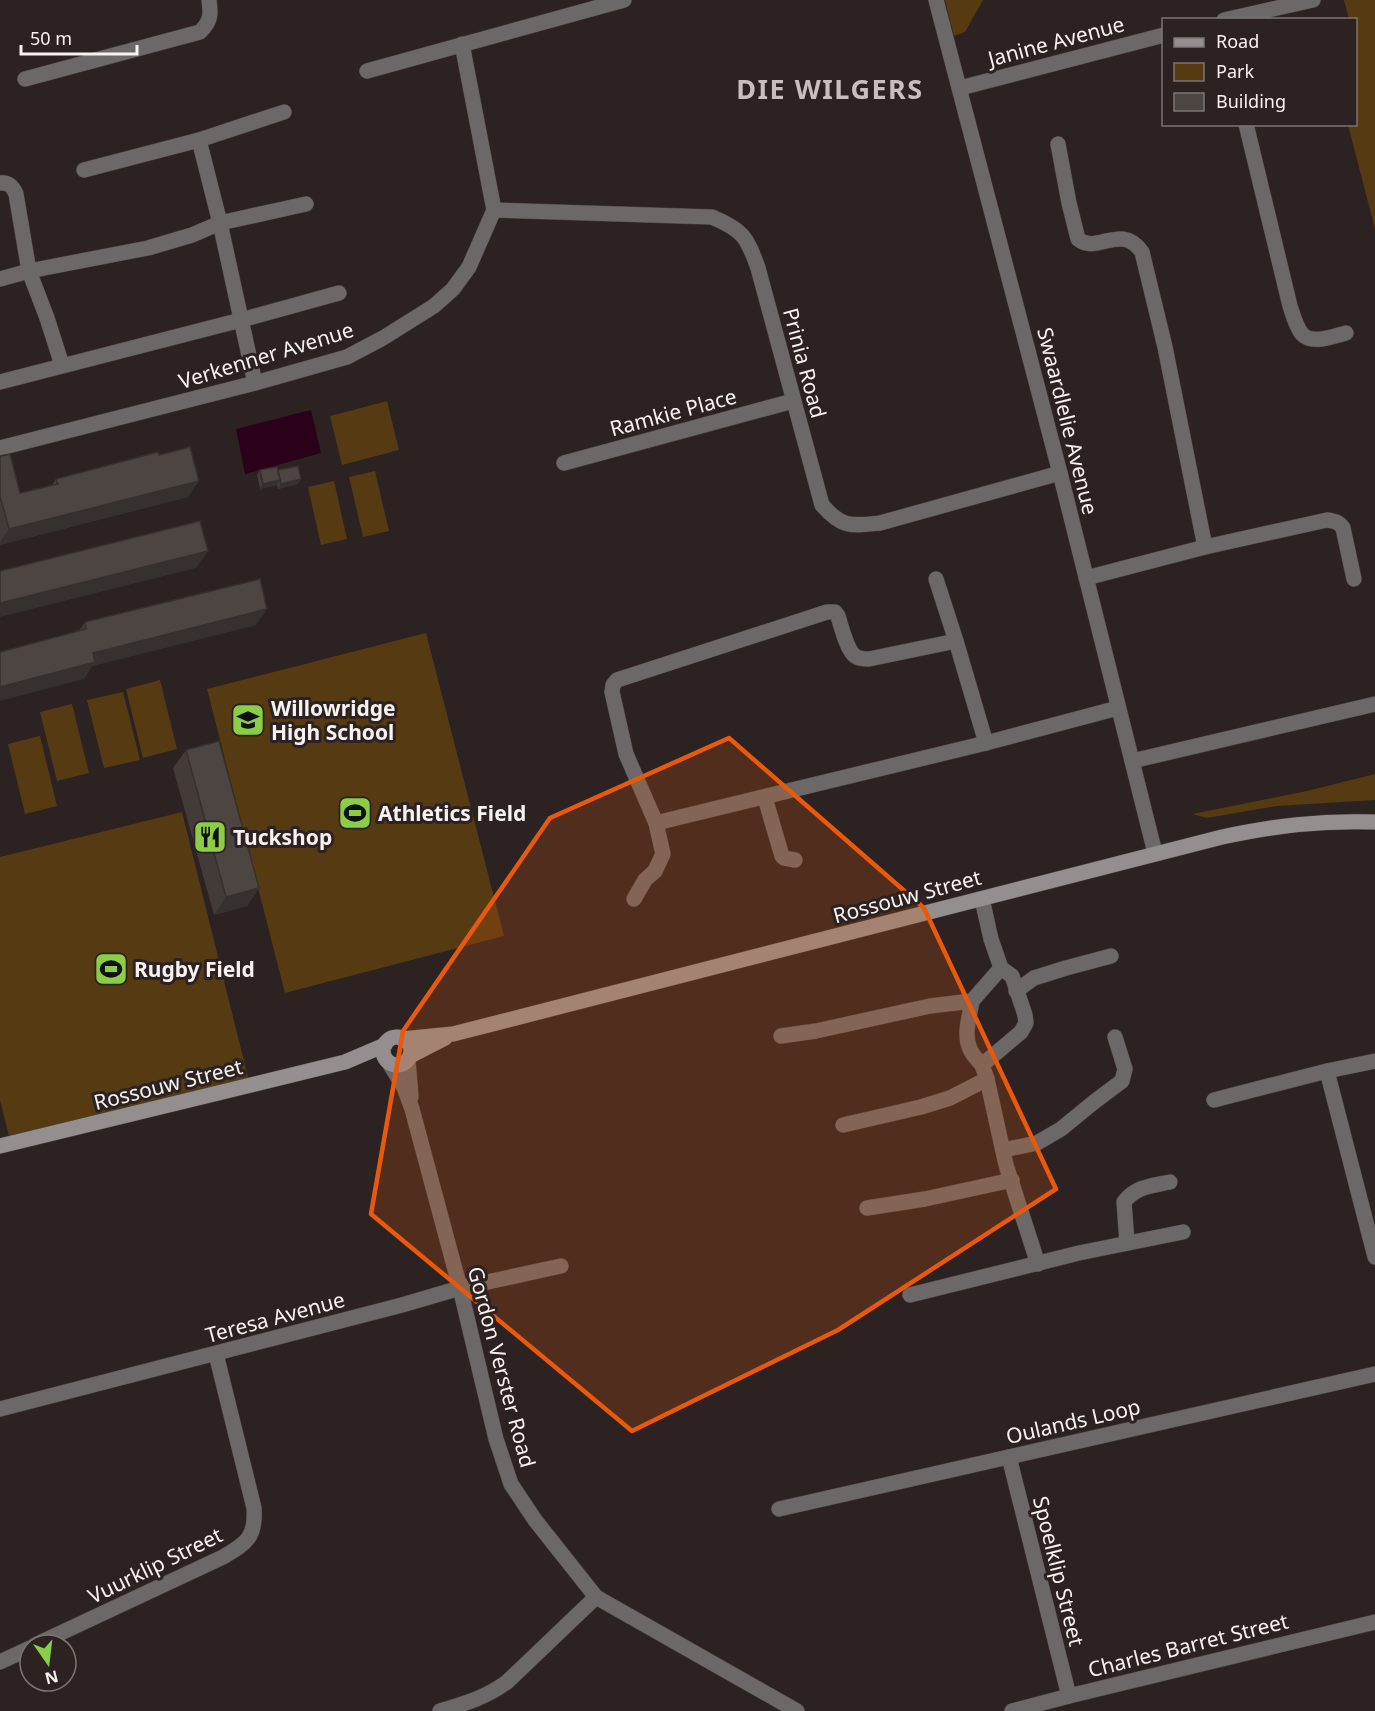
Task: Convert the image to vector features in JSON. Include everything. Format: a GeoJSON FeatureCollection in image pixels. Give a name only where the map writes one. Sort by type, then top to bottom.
{"type":"FeatureCollection","features":[{"type":"Feature","properties":{"kind":"main road","name":"Rossouw Street"},"geometry":{"type":"LineString","coordinates":[[402,1039],[453,1034],[1222,837],[1291,825],[1335,821],[1375,822]]}},
{"type":"Feature","properties":{"kind":"main road","name":"Rossouw Street"},"geometry":{"type":"LineString","coordinates":[[409,1058],[453,1034]]}},
{"type":"Feature","properties":{"kind":"main road"},"geometry":{"type":"LineString","coordinates":[[390,1039],[402,1039],[410,1048],[409,1058],[397,1065],[387,1056],[390,1039]]}},
{"type":"Feature","properties":{"kind":"main road","name":"Rossouw Street"},"geometry":{"type":"LineString","coordinates":[[0,1146],[345,1062],[387,1056]]}},
{"type":"Feature","properties":{"kind":"street"},"geometry":{"type":"LineString","coordinates":[[25,79],[200,32],[208,23],[209,0]]}},
{"type":"Feature","properties":{"kind":"street"},"geometry":{"type":"LineString","coordinates":[[367,71],[624,0]]}},
{"type":"Feature","properties":{"kind":"street","name":"Swaardlelie Avenue"},"geometry":{"type":"LineString","coordinates":[[936,0],[1060,472],[1155,853]]}},
{"type":"Feature","properties":{"kind":"street"},"geometry":{"type":"LineString","coordinates":[[1233,18],[1313,0]]}},
{"type":"Feature","properties":{"kind":"street","name":"Janine Avenue"},"geometry":{"type":"LineString","coordinates":[[960,88],[1162,36]]}},
{"type":"Feature","properties":{"kind":"street"},"geometry":{"type":"LineString","coordinates":[[462,44],[494,210]]}},
{"type":"Feature","properties":{"kind":"street"},"geometry":{"type":"LineString","coordinates":[[84,170],[199,140],[284,112]]}},
{"type":"Feature","properties":{"kind":"street"},"geometry":{"type":"LineString","coordinates":[[1246,126],[1290,306],[1300,330],[1306,337],[1314,339],[1346,333]]}},
{"type":"Feature","properties":{"kind":"street"},"geometry":{"type":"LineString","coordinates":[[199,140],[220,222],[255,383]]}},
{"type":"Feature","properties":{"kind":"street"},"geometry":{"type":"LineString","coordinates":[[1058,144],[1078,239],[1086,244],[1126,239],[1136,244],[1142,252],[1165,347],[1205,547]]}},
{"type":"Feature","properties":{"kind":"street"},"geometry":{"type":"LineString","coordinates":[[0,183],[9,184],[16,194],[29,271],[62,365]]}},
{"type":"Feature","properties":{"kind":"street"},"geometry":{"type":"LineString","coordinates":[[0,279],[29,271],[148,249],[192,235],[220,222],[306,204]]}},
{"type":"Feature","properties":{"kind":"street","name":"Verkenner Avenue"},"geometry":{"type":"LineString","coordinates":[[0,448],[255,383],[347,357],[383,338],[434,306],[453,289],[469,267],[494,210]]}},
{"type":"Feature","properties":{"kind":"street","name":"Prinia Road"},"geometry":{"type":"LineString","coordinates":[[494,210],[712,217],[732,225],[749,243],[758,268],[822,505],[833,518],[844,524],[880,523],[1060,472]]}},
{"type":"Feature","properties":{"kind":"street"},"geometry":{"type":"LineString","coordinates":[[0,382],[339,293]]}},
{"type":"Feature","properties":{"kind":"street","name":"Ramkie Place"},"geometry":{"type":"LineString","coordinates":[[564,464],[793,401]]}},
{"type":"Feature","properties":{"kind":"street"},"geometry":{"type":"LineString","coordinates":[[1086,578],[1205,547],[1335,520],[1343,528],[1354,579]]}},
{"type":"Feature","properties":{"kind":"street"},"geometry":{"type":"LineString","coordinates":[[936,579],[986,743]]}},
{"type":"Feature","properties":{"kind":"street"},"geometry":{"type":"LineString","coordinates":[[634,899],[645,880],[655,871],[663,854],[656,823],[626,754],[612,692],[617,680],[827,612],[835,612],[838,616],[851,651],[861,659],[956,641]]}},
{"type":"Feature","properties":{"kind":"street"},"geometry":{"type":"LineString","coordinates":[[1132,761],[1375,704]]}},
{"type":"Feature","properties":{"kind":"street"},"geometry":{"type":"LineString","coordinates":[[656,823],[986,743],[1118,708]]}},
{"type":"Feature","properties":{"kind":"street"},"geometry":{"type":"LineString","coordinates":[[765,798],[782,856],[795,860]]}},
{"type":"Feature","properties":{"kind":"street"},"geometry":{"type":"LineString","coordinates":[[843,1125],[950,1098],[984,1072],[1024,1028],[1025,1015],[1012,976],[1001,968],[991,939],[982,899]]}},
{"type":"Feature","properties":{"kind":"street"},"geometry":{"type":"LineString","coordinates":[[1016,991],[1034,978],[1111,956]]}},
{"type":"Feature","properties":{"kind":"street"},"geometry":{"type":"LineString","coordinates":[[1001,968],[972,1001],[967,1040],[970,1050],[984,1072],[1003,1150],[1038,1264]]}},
{"type":"Feature","properties":{"kind":"street"},"geometry":{"type":"LineString","coordinates":[[781,1036],[816,1031],[930,1006],[972,1001]]}},
{"type":"Feature","properties":{"kind":"street"},"geometry":{"type":"LineString","coordinates":[[1003,1150],[1037,1143],[1061,1130],[1122,1081],[1125,1069],[1115,1037]]}},
{"type":"Feature","properties":{"kind":"street","name":"Gordon Verster Road"},"geometry":{"type":"LineString","coordinates":[[387,1056],[404,1087],[412,1109],[460,1288],[496,1439],[511,1484],[535,1520],[596,1597],[796,1711]]}},
{"type":"Feature","properties":{"kind":"street","name":"Gordon Verster Road"},"geometry":{"type":"LineString","coordinates":[[409,1058],[412,1109]]}},
{"type":"Feature","properties":{"kind":"street"},"geometry":{"type":"LineString","coordinates":[[1214,1101],[1327,1071],[1375,1061]]}},
{"type":"Feature","properties":{"kind":"street"},"geometry":{"type":"LineString","coordinates":[[1327,1071],[1375,1257]]}},
{"type":"Feature","properties":{"kind":"street"},"geometry":{"type":"LineString","coordinates":[[867,1208],[934,1197],[1012,1180]]}},
{"type":"Feature","properties":{"kind":"street"},"geometry":{"type":"LineString","coordinates":[[1127,1242],[1124,1202],[1132,1192],[1140,1188],[1170,1182]]}},
{"type":"Feature","properties":{"kind":"street"},"geometry":{"type":"LineString","coordinates":[[910,1295],[1127,1242],[1183,1232]]}},
{"type":"Feature","properties":{"kind":"street","name":"Teresa Avenue"},"geometry":{"type":"LineString","coordinates":[[0,1409],[460,1288],[561,1266]]}},
{"type":"Feature","properties":{"kind":"street","name":"Vuurklip Street"},"geometry":{"type":"LineString","coordinates":[[61,1633],[223,1557],[244,1544],[252,1535],[255,1522],[254,1508],[216,1354]]}},
{"type":"Feature","properties":{"kind":"street","name":"Oulands Loop"},"geometry":{"type":"LineString","coordinates":[[779,1509],[1375,1374]]}},
{"type":"Feature","properties":{"kind":"street","name":"Spoelklip Street"},"geometry":{"type":"LineString","coordinates":[[1009,1457],[1069,1696]]}},
{"type":"Feature","properties":{"kind":"street"},"geometry":{"type":"LineString","coordinates":[[440,1711],[478,1699],[507,1682],[596,1597]]}},
{"type":"Feature","properties":{"kind":"street","name":"Charles Barret Street"},"geometry":{"type":"LineString","coordinates":[[1012,1711],[1375,1622]]}},
{"type":"Feature","properties":{"kind":"street"},"geometry":{"type":"LineString","coordinates":[[0,1662],[18,1654]]}},
{"type":"Feature","properties":{"kind":"highlighted area"},"geometry":{"type":"Polygon","coordinates":[[[729,738],[924,908],[1056,1189],[838,1330],[632,1431],[371,1214],[403,1031],[550,818],[729,738]]]}},
{"type":"Feature","properties":{"kind":"green space"},"geometry":{"type":"Polygon","coordinates":[[[945,0],[983,0],[965,32],[954,36],[945,0]]]}},
{"type":"Feature","properties":{"kind":"green space"},"geometry":{"type":"Polygon","coordinates":[[[1344,0],[1375,0],[1375,229],[1348,126],[1357,126],[1357,18],[1349,18],[1344,0]]]}},
{"type":"Feature","properties":{"kind":"green space"},"geometry":{"type":"Polygon","coordinates":[[[387,401],[399,450],[342,465],[330,416],[387,401]]]}},
{"type":"Feature","properties":{"kind":"green space"},"geometry":{"type":"Polygon","coordinates":[[[375,471],[389,531],[363,537],[349,477],[375,471]]]}},
{"type":"Feature","properties":{"kind":"green space"},"geometry":{"type":"Polygon","coordinates":[[[334,481],[347,539],[321,545],[308,487],[334,481]]]}},
{"type":"Feature","properties":{"kind":"green space","name":"Athletics Field"},"geometry":{"type":"Polygon","coordinates":[[[426,633],[504,936],[285,993],[207,689],[426,633]]]}},
{"type":"Feature","properties":{"kind":"green space"},"geometry":{"type":"Polygon","coordinates":[[[160,680],[177,749],[143,758],[126,689],[160,680]]]}},
{"type":"Feature","properties":{"kind":"green space"},"geometry":{"type":"Polygon","coordinates":[[[123,692],[140,760],[104,768],[87,700],[123,692]]]}},
{"type":"Feature","properties":{"kind":"green space"},"geometry":{"type":"Polygon","coordinates":[[[72,704],[89,773],[57,781],[40,712],[72,704]]]}},
{"type":"Feature","properties":{"kind":"green space"},"geometry":{"type":"Polygon","coordinates":[[[40,736],[57,806],[25,814],[8,744],[40,736]]]}},
{"type":"Feature","properties":{"kind":"green space"},"geometry":{"type":"Polygon","coordinates":[[[1375,774],[1375,800],[1277,806],[1207,818],[1192,814],[1307,791],[1375,774]]]}},
{"type":"Feature","properties":{"kind":"green space","name":"Rugby Field"},"geometry":{"type":"Polygon","coordinates":[[[182,812],[249,1081],[10,1140],[0,1100],[0,857],[182,812]]]}},
{"type":"Feature","properties":{"kind":"shaded area"},"geometry":{"type":"Polygon","coordinates":[[[311,410],[321,453],[245,474],[236,429],[311,410]]]}},
{"type":"Feature","properties":{"kind":"building"},"geometry":{"type":"Polygon","coordinates":[[[190,447],[199,481],[9,529],[0,496],[0,456],[10,454],[20,493],[58,484],[56,479],[158,452],[159,455],[190,447]]]}},
{"type":"Feature","properties":{"kind":"building"},"geometry":{"type":"Polygon","coordinates":[[[298,466],[301,479],[281,484],[278,470],[298,466]]]}},
{"type":"Feature","properties":{"kind":"building"},"geometry":{"type":"Polygon","coordinates":[[[277,467],[280,480],[263,484],[260,470],[277,467]]]}},
{"type":"Feature","properties":{"kind":"building"},"geometry":{"type":"Polygon","coordinates":[[[200,521],[208,551],[0,603],[0,571],[200,521]]]}},
{"type":"Feature","properties":{"kind":"building"},"geometry":{"type":"Polygon","coordinates":[[[260,579],[267,609],[93,653],[95,662],[0,687],[0,652],[86,629],[85,622],[260,579]]]}},
{"type":"Feature","properties":{"kind":"building"},"geometry":{"type":"Polygon","coordinates":[[[219,741],[259,888],[226,897],[186,750],[219,741]]]}},
{"type":"Feature","properties":{"kind":"place","name":"Willowridge High School"},"geometry":{"type":"Point","coordinates":[248,720]}},
{"type":"Feature","properties":{"kind":"place","name":"Athletics Field"},"geometry":{"type":"Point","coordinates":[355,813]}},
{"type":"Feature","properties":{"kind":"place","name":"Tuckshop"},"geometry":{"type":"Point","coordinates":[210,837]}},
{"type":"Feature","properties":{"kind":"place","name":"Rugby Field"},"geometry":{"type":"Point","coordinates":[111,969]}},
{"type":"Feature","properties":{"kind":"district","name":"DIE WILGERS"},"geometry":{"type":"Point","coordinates":[830,88]}}]}
